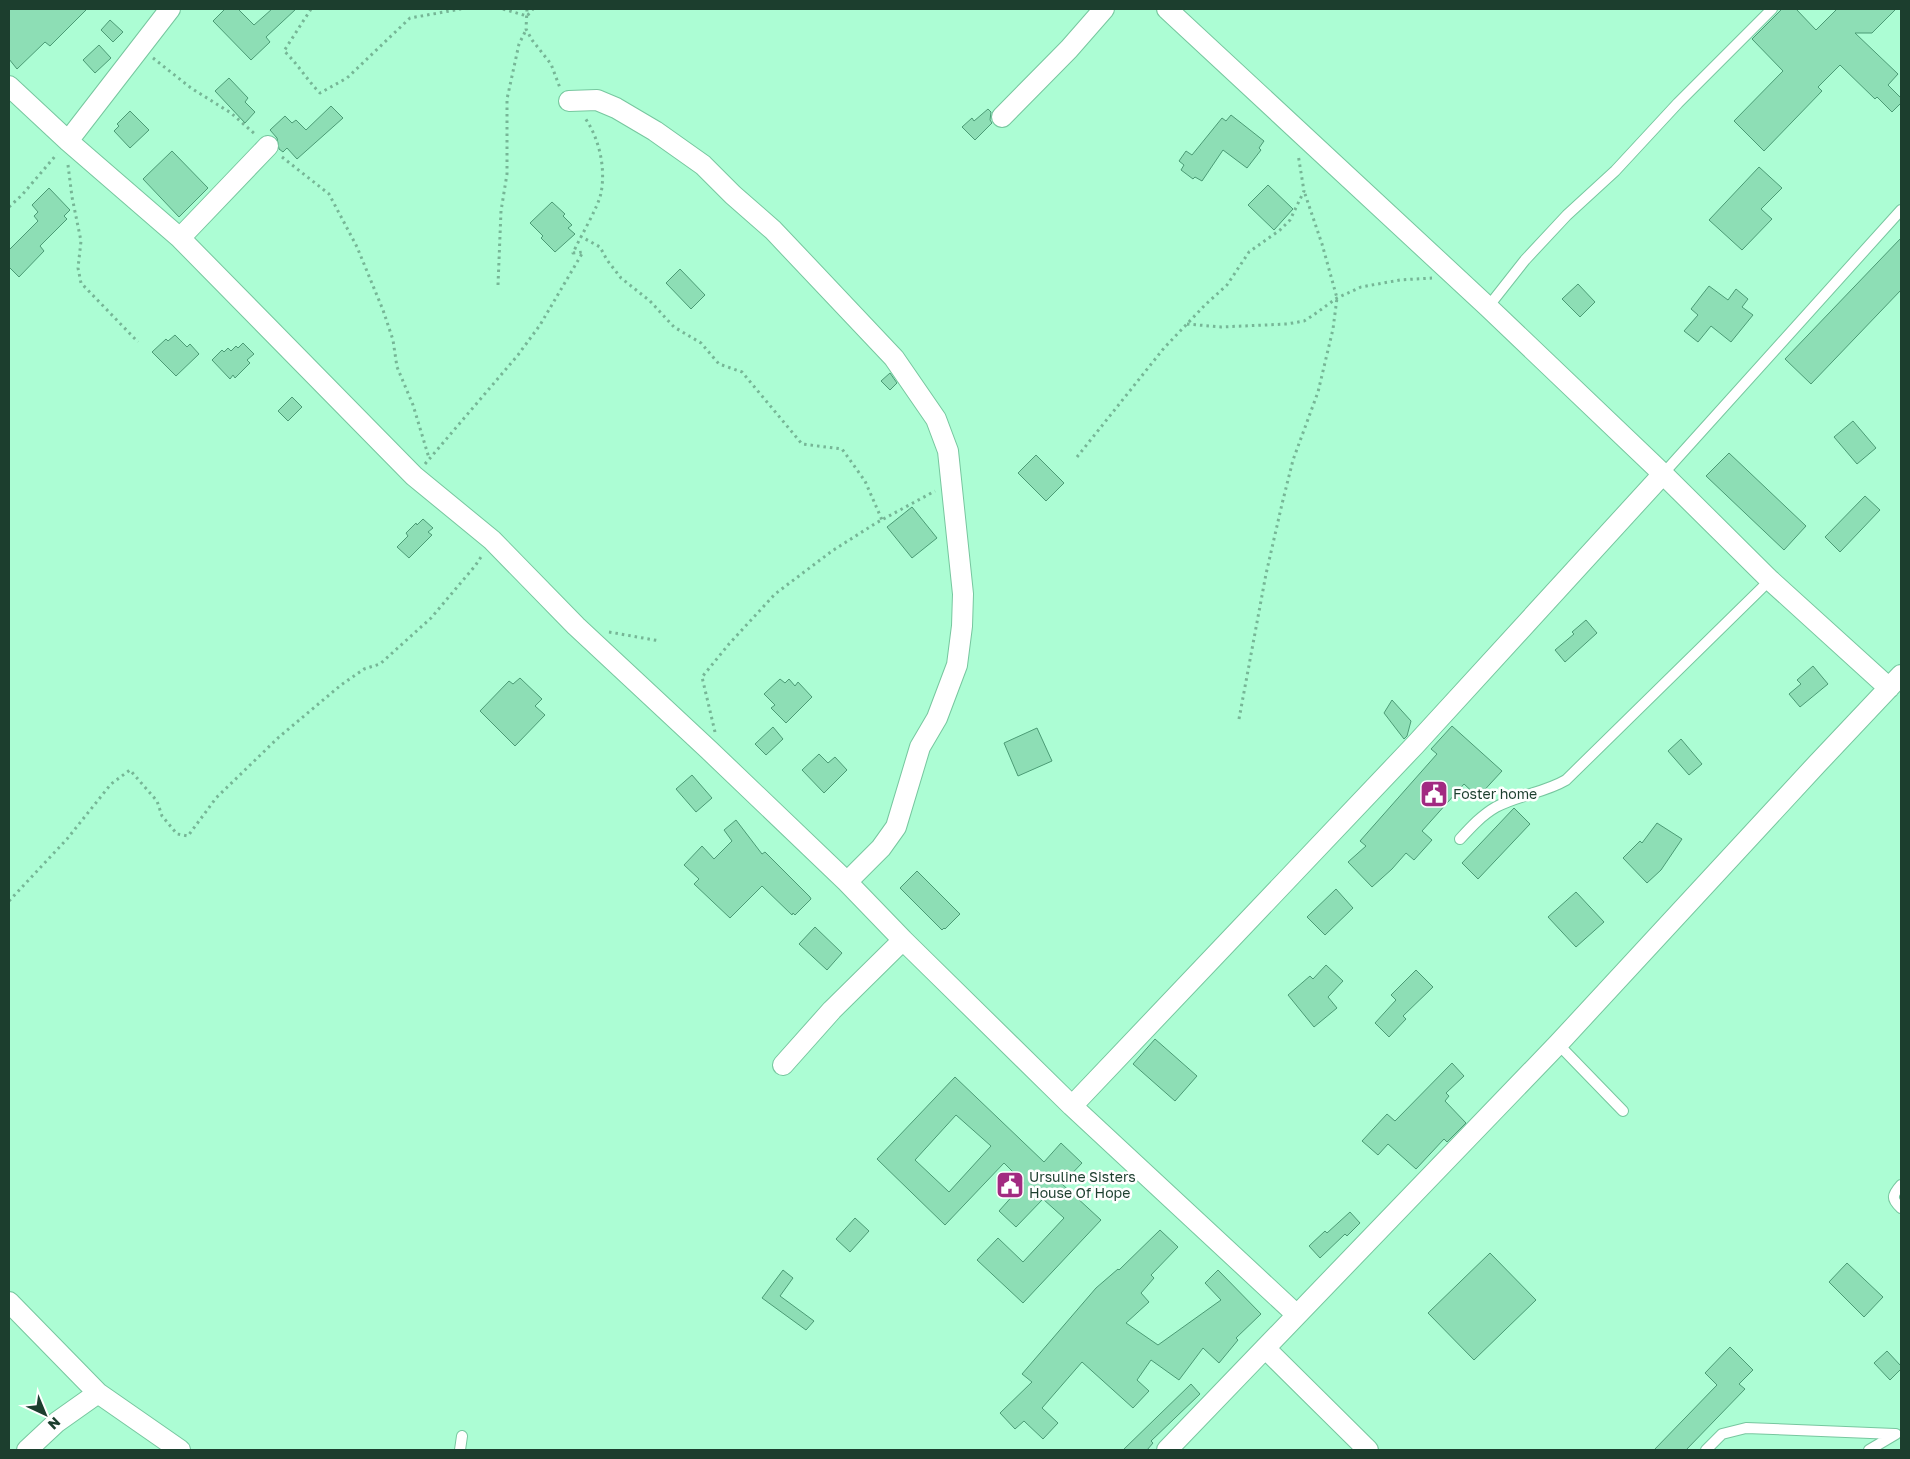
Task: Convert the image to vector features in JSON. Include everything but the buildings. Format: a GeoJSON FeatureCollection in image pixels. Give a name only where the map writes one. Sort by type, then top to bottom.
{"type":"FeatureCollection","features":[{"type":"Feature","properties":{"kind":"street"},"geometry":{"type":"LineString","coordinates":[[68,141],[170,9]]}},
{"type":"Feature","properties":{"kind":"street"},"geometry":{"type":"LineString","coordinates":[[1002,116],[1069,49],[1104,9]]}},
{"type":"Feature","properties":{"kind":"street"},"geometry":{"type":"LineString","coordinates":[[1167,9],[1488,308],[1663,474],[1770,580],[1895,682],[1558,1044],[1167,1450]]}},
{"type":"Feature","properties":{"kind":"street"},"geometry":{"type":"LineString","coordinates":[[9,86],[68,141],[180,238],[414,476],[492,540],[576,626],[710,750],[847,882],[903,940],[1072,1106],[1297,1315]]}},
{"type":"Feature","properties":{"kind":"street"},"geometry":{"type":"LineString","coordinates":[[569,101],[597,100],[616,108],[655,131],[702,165],[773,230],[894,358],[936,419],[948,451],[955,533],[963,594],[962,626],[957,665],[938,718],[920,748],[896,828],[881,848],[847,882]]}},
{"type":"Feature","properties":{"kind":"street"},"geometry":{"type":"LineString","coordinates":[[180,238],[268,146]]}},
{"type":"Feature","properties":{"kind":"street"},"geometry":{"type":"LineString","coordinates":[[1072,1106],[1415,745],[1663,474]]}},
{"type":"Feature","properties":{"kind":"street"},"geometry":{"type":"LineString","coordinates":[[783,1065],[832,1010],[903,940]]}},
{"type":"Feature","properties":{"kind":"street"},"geometry":{"type":"LineString","coordinates":[[9,1302],[98,1393],[180,1450]]}},
{"type":"Feature","properties":{"kind":"street"},"geometry":{"type":"LineString","coordinates":[[1265,1348],[1368,1450]]}},
{"type":"Feature","properties":{"kind":"street"},"geometry":{"type":"LineString","coordinates":[[27,1450],[57,1422],[98,1393]]}},
{"type":"Feature","properties":{"kind":"lane"},"geometry":{"type":"LineString","coordinates":[[1488,308],[1525,260],[1567,215],[1615,171],[1772,9]]}},
{"type":"Feature","properties":{"kind":"lane"},"geometry":{"type":"LineString","coordinates":[[1663,474],[1901,210]]}},
{"type":"Feature","properties":{"kind":"lane"},"geometry":{"type":"LineString","coordinates":[[1460,838],[1478,819],[1496,807],[1554,787],[1566,780],[1770,580]]}},
{"type":"Feature","properties":{"kind":"lane"},"geometry":{"type":"LineString","coordinates":[[1558,1044],[1623,1111]]}},
{"type":"Feature","properties":{"kind":"lane"},"geometry":{"type":"LineString","coordinates":[[1901,1185],[1893,1194],[1893,1197],[1894,1202],[1901,1208]]}},
{"type":"Feature","properties":{"kind":"lane"},"geometry":{"type":"LineString","coordinates":[[1706,1450],[1722,1434],[1746,1428],[1898,1434]]}},
{"type":"Feature","properties":{"kind":"lane"},"geometry":{"type":"LineString","coordinates":[[1869,1450],[1898,1434]]}},
{"type":"Feature","properties":{"kind":"lane"},"geometry":{"type":"LineString","coordinates":[[460,1450],[462,1436]]}},
{"type":"Feature","properties":{"kind":"path"},"geometry":{"type":"LineString","coordinates":[[311,9],[284,51],[298,64],[309,82],[320,93],[346,78],[410,18],[461,9]]}},
{"type":"Feature","properties":{"kind":"path"},"geometry":{"type":"LineString","coordinates":[[503,9],[528,16]]}},
{"type":"Feature","properties":{"kind":"path"},"geometry":{"type":"LineString","coordinates":[[498,286],[501,212],[507,174],[507,99],[520,44],[526,29],[527,9]]}},
{"type":"Feature","properties":{"kind":"path"},"geometry":{"type":"LineString","coordinates":[[528,16],[533,9]]}},
{"type":"Feature","properties":{"kind":"path"},"geometry":{"type":"LineString","coordinates":[[414,476],[518,356],[540,325],[583,252],[573,253],[602,192],[602,168],[598,142],[586,118],[569,101],[558,85],[551,64],[532,40],[526,29]]}},
{"type":"Feature","properties":{"kind":"path"},"geometry":{"type":"LineString","coordinates":[[138,49],[155,59],[172,75],[231,113],[268,146],[329,194],[357,247],[383,310],[393,340],[397,367],[413,405],[429,458]]}},
{"type":"Feature","properties":{"kind":"path"},"geometry":{"type":"LineString","coordinates":[[1238,719],[1282,504],[1293,460],[1318,392],[1328,355],[1337,298],[1322,244],[1304,191],[1298,158],[1296,129]]}},
{"type":"Feature","properties":{"kind":"path"},"geometry":{"type":"LineString","coordinates":[[9,207],[22,195],[68,141]]}},
{"type":"Feature","properties":{"kind":"path"},"geometry":{"type":"LineString","coordinates":[[68,141],[68,169],[81,241],[78,268],[81,283],[138,342]]}},
{"type":"Feature","properties":{"kind":"path"},"geometry":{"type":"LineString","coordinates":[[1077,457],[1164,348],[1226,285],[1249,252],[1286,225],[1297,208],[1304,191]]}},
{"type":"Feature","properties":{"kind":"path"},"geometry":{"type":"LineString","coordinates":[[580,236],[600,246],[607,260],[621,278],[650,302],[674,327],[701,343],[719,364],[742,372],[802,444],[842,449],[865,480],[882,520]]}},
{"type":"Feature","properties":{"kind":"path"},"geometry":{"type":"LineString","coordinates":[[1187,324],[1221,327],[1287,324],[1304,321],[1337,298],[1361,287],[1400,280],[1434,278]]}},
{"type":"Feature","properties":{"kind":"path"},"geometry":{"type":"LineString","coordinates":[[710,750],[716,732],[702,677],[729,644],[775,594],[832,551],[882,520],[952,482]]}},
{"type":"Feature","properties":{"kind":"path"},"geometry":{"type":"LineString","coordinates":[[9,901],[67,839],[111,784],[130,770],[157,801],[162,816],[177,834],[188,836],[216,798],[279,737],[364,668],[380,664],[431,618],[475,566],[492,540]]}},
{"type":"Feature","properties":{"kind":"path"},"geometry":{"type":"LineString","coordinates":[[604,631],[660,641]]}},
{"type":"Feature","properties":{"kind":"place","name":"Foster home"},"geometry":{"type":"Point","coordinates":[1434,794]}},
{"type":"Feature","properties":{"kind":"place","name":"Ursuline Sisters House Of Hope"},"geometry":{"type":"Point","coordinates":[1010,1185]}}]}
